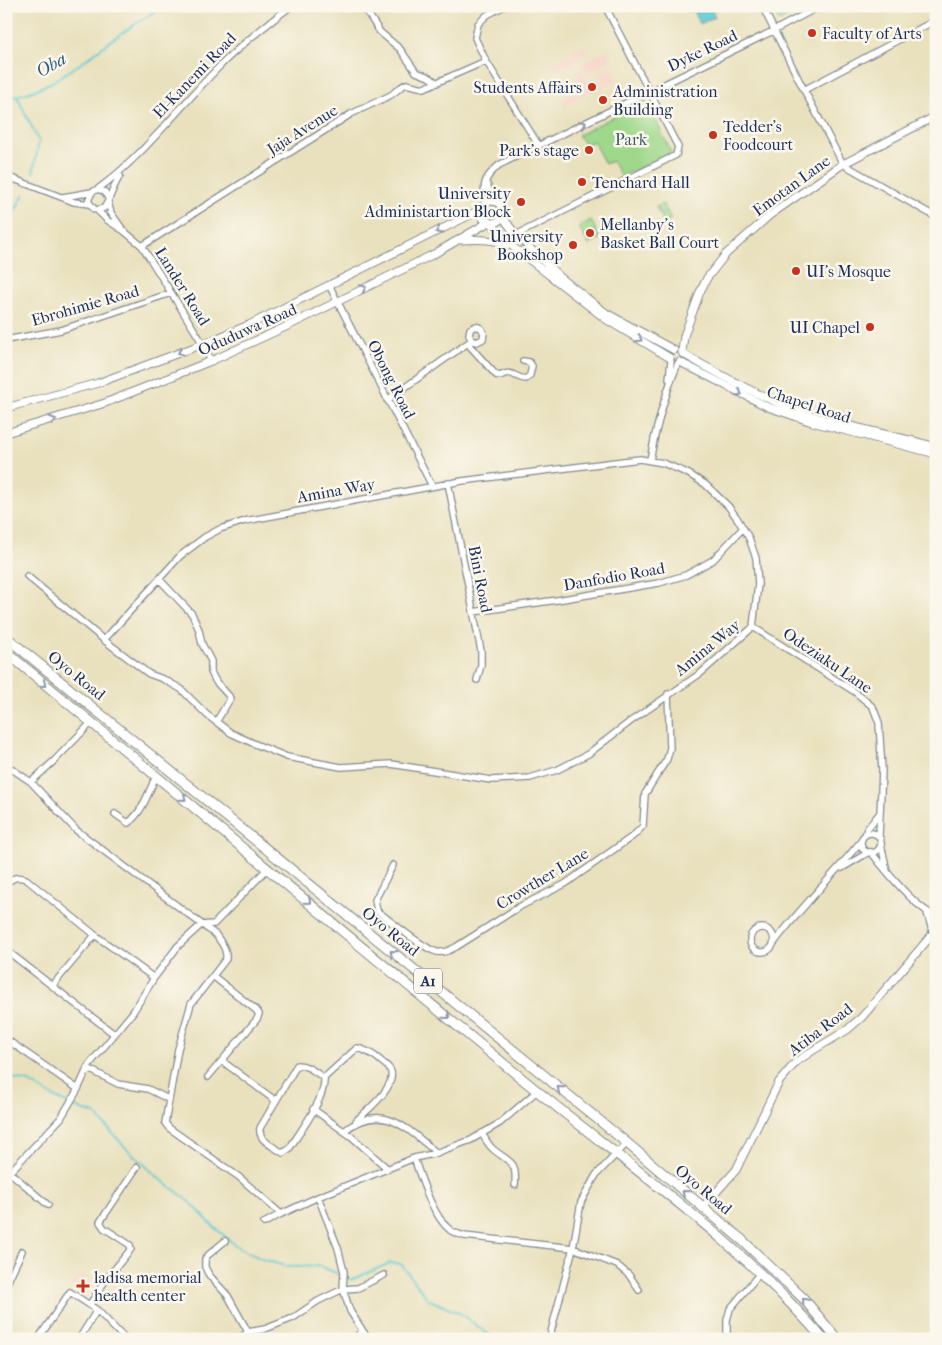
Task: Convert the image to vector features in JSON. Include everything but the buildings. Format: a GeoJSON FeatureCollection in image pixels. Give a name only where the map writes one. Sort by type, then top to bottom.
{"type":"FeatureCollection","features":[{"type":"Feature","properties":{"kind":"highway","name":"Oyo Road"},"geometry":{"type":"LineString","coordinates":[[6,637],[626,1143],[742,1240],[804,1299],[836,1339]]}},
{"type":"Feature","properties":{"kind":"highway","name":"Oyo Road"},"geometry":{"type":"LineString","coordinates":[[6,652],[537,1091],[693,1215],[779,1290],[823,1339]]}},
{"type":"Feature","properties":{"kind":"highway"},"geometry":{"type":"LineString","coordinates":[[23,666],[31,657]]}},
{"type":"Feature","properties":{"kind":"highway"},"geometry":{"type":"LineString","coordinates":[[779,1290],[787,1282]]}},
{"type":"Feature","properties":{"kind":"street","name":"El-Kanemi Road"},"geometry":{"type":"LineString","coordinates":[[108,200],[114,184],[124,170],[216,70],[243,44],[291,6]]}},
{"type":"Feature","properties":{"kind":"street"},"geometry":{"type":"LineString","coordinates":[[363,6],[380,32],[400,49],[416,72],[429,76],[437,83]]}},
{"type":"Feature","properties":{"kind":"street"},"geometry":{"type":"LineString","coordinates":[[504,6],[487,15],[478,24],[475,38],[486,61],[540,146]]}},
{"type":"Feature","properties":{"kind":"street"},"geometry":{"type":"LineString","coordinates":[[506,240],[676,154],[678,147],[605,6]]}},
{"type":"Feature","properties":{"kind":"street","name":"Emotan Lane"},"geometry":{"type":"LineString","coordinates":[[678,351],[700,292],[707,278],[726,254],[770,215],[843,164],[762,6]]}},
{"type":"Feature","properties":{"kind":"street","name":"Dyke Road"},"geometry":{"type":"LineString","coordinates":[[485,180],[499,165],[775,30],[820,6]]}},
{"type":"Feature","properties":{"kind":"street"},"geometry":{"type":"LineString","coordinates":[[804,90],[936,20]]}},
{"type":"Feature","properties":{"kind":"street","name":"Jaja Avenue"},"geometry":{"type":"LineString","coordinates":[[142,246],[351,114],[391,95],[406,84],[424,88],[486,61]]}},
{"type":"Feature","properties":{"kind":"street"},"geometry":{"type":"LineString","coordinates":[[843,164],[936,116]]}},
{"type":"Feature","properties":{"kind":"street"},"geometry":{"type":"LineString","coordinates":[[843,164],[936,217]]}},
{"type":"Feature","properties":{"kind":"street","name":"El-Kanemi Road"},"geometry":{"type":"LineString","coordinates":[[95,190],[124,170]]}},
{"type":"Feature","properties":{"kind":"street"},"geometry":{"type":"LineString","coordinates":[[6,176],[74,202],[89,204]]}},
{"type":"Feature","properties":{"kind":"street"},"geometry":{"type":"LineString","coordinates":[[485,180],[494,202],[501,206],[503,211],[498,222],[490,223],[482,216],[485,180]]}},
{"type":"Feature","properties":{"kind":"street"},"geometry":{"type":"LineString","coordinates":[[63,197],[95,190],[105,192],[108,200],[104,208],[97,210],[89,204],[88,197],[95,190]]}},
{"type":"Feature","properties":{"kind":"street","name":"Lander Road"},"geometry":{"type":"LineString","coordinates":[[108,200],[111,213],[124,231]]}},
{"type":"Feature","properties":{"kind":"street"},"geometry":{"type":"LineString","coordinates":[[484,206],[494,202]]}},
{"type":"Feature","properties":{"kind":"street","name":"Oduduwa Road"},"geometry":{"type":"LineString","coordinates":[[6,408],[98,383],[249,325],[484,206]]}},
{"type":"Feature","properties":{"kind":"street","name":"Lander Road"},"geometry":{"type":"LineString","coordinates":[[97,210],[107,220],[142,246],[203,344],[211,361]]}},
{"type":"Feature","properties":{"kind":"street","name":"Chapel Road"},"geometry":{"type":"LineString","coordinates":[[502,216],[516,235],[560,277],[593,303],[722,376],[777,403],[814,416],[936,447]]}},
{"type":"Feature","properties":{"kind":"street","name":"Chapel Road"},"geometry":{"type":"LineString","coordinates":[[490,223],[513,246],[607,320],[675,361],[768,407],[812,422],[936,454]]}},
{"type":"Feature","properties":{"kind":"street","name":"Oduduwa Road"},"geometry":{"type":"LineString","coordinates":[[6,433],[105,403],[211,361],[294,323],[434,254],[490,223]]}},
{"type":"Feature","properties":{"kind":"street"},"geometry":{"type":"LineString","coordinates":[[458,240],[486,239],[513,246]]}},
{"type":"Feature","properties":{"kind":"street","name":"Obong Road"},"geometry":{"type":"LineString","coordinates":[[328,285],[432,486]]}},
{"type":"Feature","properties":{"kind":"street","name":"Ebrohimie Road"},"geometry":{"type":"LineString","coordinates":[[6,340],[61,330],[171,293]]}},
{"type":"Feature","properties":{"kind":"street"},"geometry":{"type":"LineString","coordinates":[[387,400],[470,342],[496,375],[500,376],[511,373],[518,378],[526,379],[530,375],[532,366],[528,362],[523,361]]}},
{"type":"Feature","properties":{"kind":"street"},"geometry":{"type":"LineString","coordinates":[[650,460],[657,423],[675,361],[671,353],[678,351],[683,358],[675,361]]}},
{"type":"Feature","properties":{"kind":"street","name":"Amina Way"},"geometry":{"type":"LineString","coordinates":[[27,576],[104,640],[149,674],[181,689],[216,722],[231,733],[287,757],[341,767],[391,764],[491,780],[530,778],[557,770],[588,754],[668,694],[701,673],[754,627],[758,584],[756,558],[749,538],[728,506],[705,484],[687,473],[663,463],[640,459],[536,471],[448,483],[285,513],[220,529],[180,556],[104,640]]}},
{"type":"Feature","properties":{"kind":"street","name":"Bini Road"},"geometry":{"type":"LineString","coordinates":[[448,483],[481,651],[478,680]]}},
{"type":"Feature","properties":{"kind":"street","name":"Danfodio Road"},"geometry":{"type":"LineString","coordinates":[[473,612],[658,583],[686,575],[713,560],[743,528]]}},
{"type":"Feature","properties":{"kind":"street"},"geometry":{"type":"LineString","coordinates":[[159,579],[192,614],[199,630],[202,644],[211,661],[211,672],[216,682],[229,696],[230,699],[216,722]]}},
{"type":"Feature","properties":{"kind":"street","name":"Odeziaku Lane"},"geometry":{"type":"LineString","coordinates":[[754,627],[855,692],[873,708],[879,723],[882,770],[879,836]]}},
{"type":"Feature","properties":{"kind":"street","name":"Crowther Lane"},"geometry":{"type":"LineString","coordinates":[[392,865],[375,900],[377,912],[425,946],[440,952],[448,952],[519,907],[565,884],[633,836],[643,826],[645,794],[667,759],[670,748],[668,694]]}},
{"type":"Feature","properties":{"kind":"street"},"geometry":{"type":"LineString","coordinates":[[31,782],[92,722]]}},
{"type":"Feature","properties":{"kind":"street"},"geometry":{"type":"LineString","coordinates":[[6,765],[31,782],[76,830],[133,874],[171,900],[216,936],[227,951],[226,959],[190,1004],[178,1048],[165,1123],[169,1128],[239,1177],[281,1214]]}},
{"type":"Feature","properties":{"kind":"street"},"geometry":{"type":"LineString","coordinates":[[115,814],[128,823],[133,820],[156,776]]}},
{"type":"Feature","properties":{"kind":"street"},"geometry":{"type":"LineString","coordinates":[[774,943],[772,933],[765,928],[756,929],[750,936],[751,946],[759,952],[768,950],[774,943],[797,913],[838,871],[862,841],[867,829],[879,814]]}},
{"type":"Feature","properties":{"kind":"street"},"geometry":{"type":"LineString","coordinates":[[865,835],[872,833],[879,836],[888,873]]}},
{"type":"Feature","properties":{"kind":"street"},"geometry":{"type":"LineString","coordinates":[[862,841],[865,850],[870,852],[927,913],[935,931]]}},
{"type":"Feature","properties":{"kind":"street"},"geometry":{"type":"LineString","coordinates":[[838,871],[870,852],[876,851],[881,844]]}},
{"type":"Feature","properties":{"kind":"street"},"geometry":{"type":"LineString","coordinates":[[48,1205],[7,1173],[54,1128],[78,1089],[87,1068],[133,1012],[154,978],[178,946],[201,925],[214,924],[268,868]]}},
{"type":"Feature","properties":{"kind":"street"},"geometry":{"type":"LineString","coordinates":[[6,884],[9,880],[18,877],[26,879],[95,935],[154,978]]}},
{"type":"Feature","properties":{"kind":"street"},"geometry":{"type":"LineString","coordinates":[[927,913],[936,916]]}},
{"type":"Feature","properties":{"kind":"street","name":"Atiba Road"},"geometry":{"type":"LineString","coordinates":[[702,1208],[736,1170],[779,1082],[796,1062],[812,1050],[847,1030],[862,1017],[935,931]]}},
{"type":"Feature","properties":{"kind":"street"},"geometry":{"type":"LineString","coordinates":[[52,986],[95,935]]}},
{"type":"Feature","properties":{"kind":"street"},"geometry":{"type":"LineString","coordinates":[[6,950],[114,1034]]}},
{"type":"Feature","properties":{"kind":"street"},"geometry":{"type":"LineString","coordinates":[[208,1077],[257,1018],[258,1014],[256,1010],[213,976]]}},
{"type":"Feature","properties":{"kind":"street"},"geometry":{"type":"LineString","coordinates":[[6,1039],[78,1089]]}},
{"type":"Feature","properties":{"kind":"street"},"geometry":{"type":"LineString","coordinates":[[324,1078],[357,1048],[372,1053],[391,1072],[384,1094],[356,1122],[344,1130]]}},
{"type":"Feature","properties":{"kind":"street"},"geometry":{"type":"LineString","coordinates":[[222,1061],[276,1101]]}},
{"type":"Feature","properties":{"kind":"street"},"geometry":{"type":"LineString","coordinates":[[296,1065],[304,1065],[324,1078],[325,1086],[289,1149],[283,1153],[261,1139],[259,1134],[260,1128],[296,1065]]}},
{"type":"Feature","properties":{"kind":"street"},"geometry":{"type":"LineString","coordinates":[[87,1068],[118,1084],[148,1090],[168,1099]]}},
{"type":"Feature","properties":{"kind":"street"},"geometry":{"type":"LineString","coordinates":[[264,1223],[318,1197],[414,1158],[471,1140],[500,1123],[537,1091]]}},
{"type":"Feature","properties":{"kind":"street"},"geometry":{"type":"LineString","coordinates":[[313,1109],[344,1130],[388,1169]]}},
{"type":"Feature","properties":{"kind":"street"},"geometry":{"type":"LineString","coordinates":[[356,1122],[377,1117],[390,1120],[401,1125],[437,1152]]}},
{"type":"Feature","properties":{"kind":"street"},"geometry":{"type":"LineString","coordinates":[[482,1134],[493,1150],[511,1162],[515,1176],[515,1185]]}},
{"type":"Feature","properties":{"kind":"street"},"geometry":{"type":"LineString","coordinates":[[555,1339],[550,1332],[573,1248],[581,1202],[596,1175],[626,1143]]}},
{"type":"Feature","properties":{"kind":"street"},"geometry":{"type":"LineString","coordinates":[[414,1158],[424,1188],[440,1217],[450,1230],[464,1236],[573,1248],[617,1265],[629,1275],[639,1290]]}},
{"type":"Feature","properties":{"kind":"street"},"geometry":{"type":"LineString","coordinates":[[90,1304],[131,1250],[130,1245],[104,1228],[100,1222],[137,1167]]}},
{"type":"Feature","properties":{"kind":"street"},"geometry":{"type":"LineString","coordinates":[[318,1197],[340,1254],[344,1272],[343,1289],[350,1311],[368,1339]]}},
{"type":"Feature","properties":{"kind":"street"},"geometry":{"type":"LineString","coordinates":[[225,1241],[207,1256],[205,1267],[209,1275],[228,1296],[248,1332]]}},
{"type":"Feature","properties":{"kind":"street"},"geometry":{"type":"LineString","coordinates":[[6,1285],[22,1252]]}},
{"type":"Feature","properties":{"kind":"street"},"geometry":{"type":"LineString","coordinates":[[727,1332],[727,1320],[730,1309],[760,1273]]}},
{"type":"Feature","properties":{"kind":"street"},"geometry":{"type":"LineString","coordinates":[[238,1339],[248,1332],[265,1329],[293,1318],[318,1301],[343,1289],[358,1288],[384,1276]]}},
{"type":"Feature","properties":{"kind":"street"},"geometry":{"type":"LineString","coordinates":[[38,1339],[70,1292],[97,1310],[124,1339]]}},
{"type":"Feature","properties":{"kind":"street"},"geometry":{"type":"LineString","coordinates":[[80,1339],[97,1310]]}},
{"type":"Feature","properties":{"kind":"street"},"geometry":{"type":"LineString","coordinates":[[354,1339],[362,1331]]}},
{"type":"Feature","properties":{"kind":"shaded area","name":"Students Affairs"},"geometry":{"type":"Polygon","coordinates":[[[584,46],[588,54],[555,71],[551,63],[584,46]]]}},
{"type":"Feature","properties":{"kind":"shaded area","name":"Students Affairs"},"geometry":{"type":"Polygon","coordinates":[[[608,50],[612,59],[587,72],[582,63],[608,50]]]}},
{"type":"Feature","properties":{"kind":"shaded area","name":"Students Affairs"},"geometry":{"type":"Polygon","coordinates":[[[612,67],[618,79],[605,85],[599,74],[612,67]]]}},
{"type":"Feature","properties":{"kind":"shaded area","name":"Students Affairs"},"geometry":{"type":"Polygon","coordinates":[[[582,70],[589,85],[600,79],[603,86],[565,105],[562,99],[571,94],[564,85],[578,78],[576,73],[582,70]]]}},
{"type":"Feature","properties":{"kind":"shaded area","name":"ladisa memorial health center"},"geometry":{"type":"Polygon","coordinates":[[[79,1274],[96,1286],[87,1299],[70,1286],[79,1274]]]}},
{"type":"Feature","properties":{"kind":"green space"},"geometry":{"type":"Polygon","coordinates":[[[771,6],[805,6],[806,7],[779,21],[771,6]]]}},
{"type":"Feature","properties":{"kind":"green space","name":"Park"},"geometry":{"type":"Polygon","coordinates":[[[646,100],[671,152],[621,177],[612,161],[605,164],[593,141],[585,145],[578,135],[646,100]]]}},
{"type":"Feature","properties":{"kind":"green space"},"geometry":{"type":"Polygon","coordinates":[[[663,204],[671,219],[664,223],[656,207],[663,204]]]}},
{"type":"Feature","properties":{"kind":"green space","name":"Mellanby's Basket Ball Court"},"geometry":{"type":"Polygon","coordinates":[[[591,220],[600,239],[589,245],[579,227],[591,220]]]}},
{"type":"Feature","properties":{"kind":"water"},"geometry":{"type":"Polygon","coordinates":[[[692,6],[710,6],[715,17],[700,24],[692,6]]]}},
{"type":"Feature","properties":{"kind":"waterway","name":"Oba"},"geometry":{"type":"LineString","coordinates":[[6,99],[33,91],[52,82],[163,6]]}},
{"type":"Feature","properties":{"kind":"waterway","name":"Oba"},"geometry":{"type":"LineString","coordinates":[[17,96],[39,142],[33,172]]}},
{"type":"Feature","properties":{"kind":"waterway","name":"Oba"},"geometry":{"type":"LineString","coordinates":[[6,228],[24,194]]}},
{"type":"Feature","properties":{"kind":"waterway"},"geometry":{"type":"LineString","coordinates":[[6,1077],[29,1082],[52,1096],[95,1114],[123,1145],[160,1179],[189,1201],[214,1227],[239,1248],[262,1259],[288,1267],[319,1266],[341,1275]]}},
{"type":"Feature","properties":{"kind":"waterway"},"geometry":{"type":"LineString","coordinates":[[346,1277],[351,1280],[390,1263],[401,1264],[428,1299],[463,1315],[494,1339]]}},
{"type":"Feature","properties":{"kind":"place","name":"Faculty of Arts"},"geometry":{"type":"Point","coordinates":[812,33]}},
{"type":"Feature","properties":{"kind":"place","name":"Students Affairs"},"geometry":{"type":"Point","coordinates":[592,87]}},
{"type":"Feature","properties":{"kind":"place","name":"Administration Building"},"geometry":{"type":"Point","coordinates":[603,100]}},
{"type":"Feature","properties":{"kind":"place","name":"Tedder's Foodcourt"},"geometry":{"type":"Point","coordinates":[713,135]}},
{"type":"Feature","properties":{"kind":"place","name":"Park's stage"},"geometry":{"type":"Point","coordinates":[589,150]}},
{"type":"Feature","properties":{"kind":"place","name":"Tenchard Hall"},"geometry":{"type":"Point","coordinates":[582,182]}},
{"type":"Feature","properties":{"kind":"place","name":"University Administartion Block"},"geometry":{"type":"Point","coordinates":[521,202]}},
{"type":"Feature","properties":{"kind":"place","name":"Mellanby's Basket Ball Court"},"geometry":{"type":"Point","coordinates":[590,233]}},
{"type":"Feature","properties":{"kind":"place","name":"University Bookshop"},"geometry":{"type":"Point","coordinates":[573,245]}},
{"type":"Feature","properties":{"kind":"place","name":"UI's Mosque"},"geometry":{"type":"Point","coordinates":[796,271]}},
{"type":"Feature","properties":{"kind":"place","name":"UI Chapel"},"geometry":{"type":"Point","coordinates":[870,327]}},
{"type":"Feature","properties":{"kind":"place","name":"ladisa memorial health center"},"geometry":{"type":"Point","coordinates":[83,1286]}}]}
